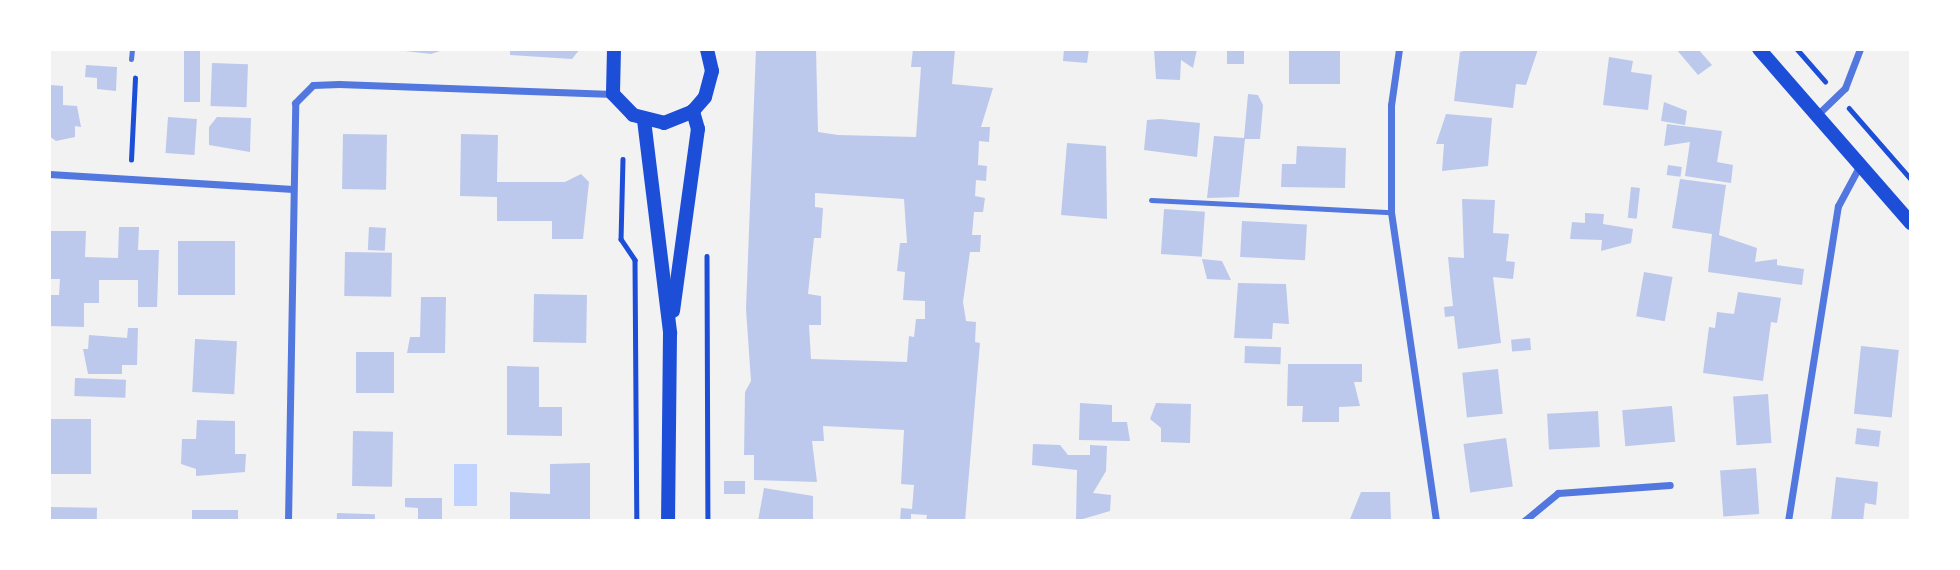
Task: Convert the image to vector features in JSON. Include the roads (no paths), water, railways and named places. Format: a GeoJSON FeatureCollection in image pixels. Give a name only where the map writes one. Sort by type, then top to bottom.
{"type":"FeatureCollection","features":[{"type":"Feature","properties":{"kind":"main road"},"geometry":{"type":"LineString","coordinates":[[614,49],[613,94],[630,113],[644,120],[664,123],[693,111],[709,89],[707,49]]}},
{"type":"Feature","properties":{"kind":"main road"},"geometry":{"type":"LineString","coordinates":[[1759,49],[1911,223]]}},
{"type":"Feature","properties":{"kind":"main road"},"geometry":{"type":"LineString","coordinates":[[668,521],[670,334],[698,129],[693,111]]}},
{"type":"Feature","properties":{"kind":"main road"},"geometry":{"type":"LineString","coordinates":[[644,120],[670,334]]}},
{"type":"Feature","properties":{"kind":"street"},"geometry":{"type":"LineString","coordinates":[[1399,49],[1391,105],[1391,212],[1436,521]]}},
{"type":"Feature","properties":{"kind":"street"},"geometry":{"type":"LineString","coordinates":[[1817,115],[1837,95],[1860,49]]}},
{"type":"Feature","properties":{"kind":"street"},"geometry":{"type":"LineString","coordinates":[[288,521],[295,103],[313,85],[613,94]]}},
{"type":"Feature","properties":{"kind":"street"},"geometry":{"type":"LineString","coordinates":[[1788,521],[1838,206],[1860,164]]}},
{"type":"Feature","properties":{"kind":"street"},"geometry":{"type":"LineString","coordinates":[[49,174],[293,189]]}},
{"type":"Feature","properties":{"kind":"street"},"geometry":{"type":"LineString","coordinates":[[1524,521],[1558,493],[1670,485]]}},
{"type":"Feature","properties":{"kind":"lane"},"geometry":{"type":"LineString","coordinates":[[131,60],[132,49]]}},
{"type":"Feature","properties":{"kind":"lane"},"geometry":{"type":"LineString","coordinates":[[1151,200],[1391,212]]}},
{"type":"Feature","properties":{"kind":"water"},"geometry":{"type":"Polygon","coordinates":[[[454,464],[477,464],[477,506],[454,506],[454,464]]]}}]}
